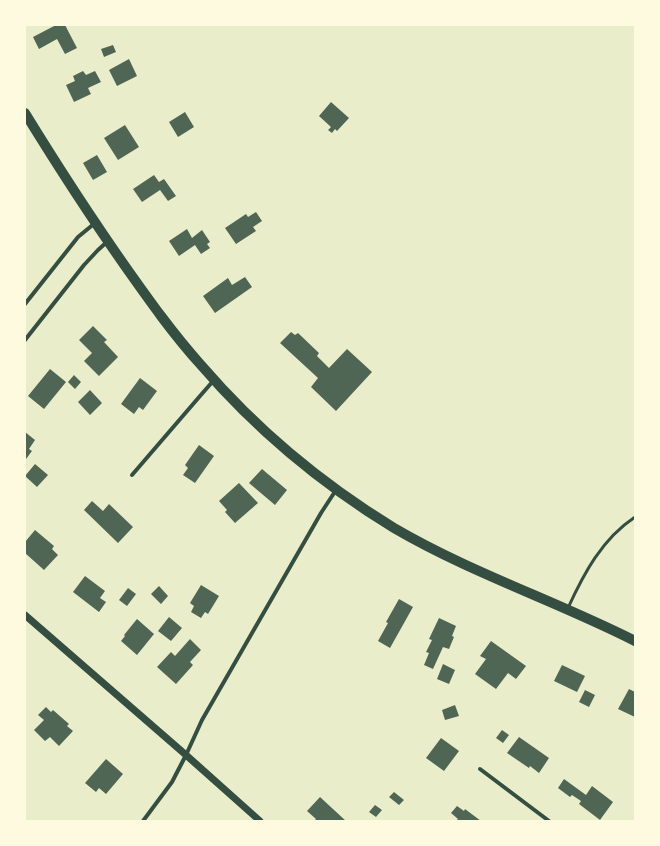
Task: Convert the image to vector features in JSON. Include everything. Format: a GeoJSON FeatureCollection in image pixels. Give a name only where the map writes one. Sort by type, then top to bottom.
{"type":"FeatureCollection","features":[{"type":"Feature","properties":{"kind":"main road"},"geometry":{"type":"LineString","coordinates":[[25,113],[64,176],[108,242],[190,353],[245,412],[277,442],[336,490],[394,528],[473,568],[568,609],[635,641]]}},
{"type":"Feature","properties":{"kind":"street"},"geometry":{"type":"LineString","coordinates":[[25,304],[78,237],[95,222]]}},
{"type":"Feature","properties":{"kind":"street"},"geometry":{"type":"LineString","coordinates":[[25,340],[84,265],[108,242]]}},
{"type":"Feature","properties":{"kind":"street"},"geometry":{"type":"LineString","coordinates":[[132,475],[214,380]]}},
{"type":"Feature","properties":{"kind":"street"},"geometry":{"type":"LineString","coordinates":[[143,821],[172,782],[202,720],[336,490]]}},
{"type":"Feature","properties":{"kind":"street"},"geometry":{"type":"LineString","coordinates":[[25,615],[260,821]]}},
{"type":"Feature","properties":{"kind":"street"},"geometry":{"type":"LineString","coordinates":[[480,769],[549,821]]}},
{"type":"Feature","properties":{"kind":"lane"},"geometry":{"type":"LineString","coordinates":[[568,609],[585,572],[601,549],[620,528],[635,517]]}},
{"type":"Feature","properties":{"kind":"building"},"geometry":{"type":"Polygon","coordinates":[[[56,25],[65,25],[77,48],[65,54],[57,39],[39,49],[33,37],[56,25]]]}},
{"type":"Feature","properties":{"kind":"building"},"geometry":{"type":"Polygon","coordinates":[[[113,45],[116,52],[104,57],[101,49],[113,45]]]}},
{"type":"Feature","properties":{"kind":"building"},"geometry":{"type":"Polygon","coordinates":[[[129,59],[137,76],[117,86],[109,70],[129,59]]]}},
{"type":"Feature","properties":{"kind":"building"},"geometry":{"type":"Polygon","coordinates":[[[83,71],[86,75],[95,71],[101,82],[88,88],[91,94],[74,102],[66,85],[75,81],[73,76],[83,71]]]}},
{"type":"Feature","properties":{"kind":"building"},"geometry":{"type":"Polygon","coordinates":[[[331,102],[349,118],[337,131],[335,129],[332,133],[328,130],[331,127],[319,116],[331,102]]]}},
{"type":"Feature","properties":{"kind":"building"},"geometry":{"type":"Polygon","coordinates":[[[185,112],[194,127],[178,137],[169,122],[185,112]]]}},
{"type":"Feature","properties":{"kind":"building"},"geometry":{"type":"Polygon","coordinates":[[[125,125],[139,147],[118,160],[104,138],[125,125]]]}},
{"type":"Feature","properties":{"kind":"building"},"geometry":{"type":"Polygon","coordinates":[[[97,155],[107,172],[93,180],[83,163],[97,155]]]}},
{"type":"Feature","properties":{"kind":"building"},"geometry":{"type":"Polygon","coordinates":[[[154,175],[159,182],[164,179],[176,196],[168,201],[160,190],[142,202],[133,189],[154,175]]]}},
{"type":"Feature","properties":{"kind":"building"},"geometry":{"type":"Polygon","coordinates":[[[256,212],[262,221],[253,227],[256,231],[236,244],[225,228],[246,214],[248,217],[256,212]]]}},
{"type":"Feature","properties":{"kind":"building"},"geometry":{"type":"Polygon","coordinates":[[[187,229],[192,238],[202,230],[210,242],[207,244],[210,248],[201,254],[195,245],[179,256],[169,241],[187,229]]]}},
{"type":"Feature","properties":{"kind":"building"},"geometry":{"type":"Polygon","coordinates":[[[245,277],[252,287],[215,313],[203,296],[228,278],[232,285],[245,277]]]}},
{"type":"Feature","properties":{"kind":"building"},"geometry":{"type":"Polygon","coordinates":[[[93,326],[107,340],[104,342],[118,357],[99,376],[84,361],[92,353],[79,340],[93,326]]]}},
{"type":"Feature","properties":{"kind":"building"},"geometry":{"type":"Polygon","coordinates":[[[291,332],[295,335],[298,333],[319,353],[317,356],[329,368],[347,349],[372,372],[336,411],[311,387],[318,378],[280,343],[291,332]]]}},
{"type":"Feature","properties":{"kind":"building"},"geometry":{"type":"Polygon","coordinates":[[[50,369],[66,382],[44,409],[28,396],[50,369]]]}},
{"type":"Feature","properties":{"kind":"building"},"geometry":{"type":"Polygon","coordinates":[[[74,375],[81,382],[75,389],[68,382],[74,375]]]}},
{"type":"Feature","properties":{"kind":"building"},"geometry":{"type":"Polygon","coordinates":[[[140,378],[157,391],[143,410],[139,407],[134,414],[121,404],[140,378]]]}},
{"type":"Feature","properties":{"kind":"building"},"geometry":{"type":"Polygon","coordinates":[[[90,390],[102,403],[90,415],[78,402],[90,390]]]}},
{"type":"Feature","properties":{"kind":"building"},"geometry":{"type":"Polygon","coordinates":[[[25,432],[35,440],[29,449],[32,451],[26,459],[25,458],[25,432]]]}},
{"type":"Feature","properties":{"kind":"building"},"geometry":{"type":"Polygon","coordinates":[[[199,445],[214,456],[195,483],[183,475],[188,468],[185,465],[199,445]]]}},
{"type":"Feature","properties":{"kind":"building"},"geometry":{"type":"Polygon","coordinates":[[[35,464],[48,475],[37,487],[25,476],[35,464]]]}},
{"type":"Feature","properties":{"kind":"building"},"geometry":{"type":"Polygon","coordinates":[[[262,469],[287,490],[275,505],[249,483],[262,469]]]}},
{"type":"Feature","properties":{"kind":"building"},"geometry":{"type":"Polygon","coordinates":[[[239,483],[258,503],[235,523],[225,512],[227,510],[219,501],[239,483]]]}},
{"type":"Feature","properties":{"kind":"building"},"geometry":{"type":"Polygon","coordinates":[[[92,501],[103,511],[109,504],[133,527],[118,543],[84,510],[92,501]]]}},
{"type":"Feature","properties":{"kind":"building"},"geometry":{"type":"Polygon","coordinates":[[[35,530],[54,546],[52,549],[58,555],[44,570],[25,553],[25,542],[35,530]]]}},
{"type":"Feature","properties":{"kind":"building"},"geometry":{"type":"Polygon","coordinates":[[[85,576],[105,591],[100,598],[106,602],[99,612],[73,592],[85,576]]]}},
{"type":"Feature","properties":{"kind":"building"},"geometry":{"type":"Polygon","coordinates":[[[201,585],[219,596],[208,614],[205,612],[201,618],[191,612],[194,606],[190,603],[201,585]]]}},
{"type":"Feature","properties":{"kind":"building"},"geometry":{"type":"Polygon","coordinates":[[[159,586],[168,596],[161,604],[151,594],[159,586]]]}},
{"type":"Feature","properties":{"kind":"building"},"geometry":{"type":"Polygon","coordinates":[[[128,588],[136,594],[127,606],[119,600],[128,588]]]}},
{"type":"Feature","properties":{"kind":"building"},"geometry":{"type":"Polygon","coordinates":[[[399,599],[413,607],[390,648],[378,641],[388,623],[386,622],[399,599]]]}},
{"type":"Feature","properties":{"kind":"building"},"geometry":{"type":"Polygon","coordinates":[[[169,617],[182,628],[171,641],[158,631],[169,617]]]}},
{"type":"Feature","properties":{"kind":"building"},"geometry":{"type":"Polygon","coordinates":[[[439,618],[456,626],[452,636],[454,637],[449,649],[443,647],[433,669],[424,665],[429,653],[426,652],[432,640],[429,639],[439,618]]]}},
{"type":"Feature","properties":{"kind":"building"},"geometry":{"type":"Polygon","coordinates":[[[137,619],[154,634],[137,655],[121,641],[137,619]]]}},
{"type":"Feature","properties":{"kind":"building"},"geometry":{"type":"Polygon","coordinates":[[[190,639],[201,650],[190,662],[193,665],[176,684],[157,667],[171,652],[175,656],[190,639]]]}},
{"type":"Feature","properties":{"kind":"building"},"geometry":{"type":"Polygon","coordinates":[[[491,641],[526,666],[516,679],[508,673],[496,689],[475,674],[486,659],[480,656],[491,641]]]}},
{"type":"Feature","properties":{"kind":"building"},"geometry":{"type":"Polygon","coordinates":[[[443,664],[455,670],[449,684],[437,679],[443,664]]]}},
{"type":"Feature","properties":{"kind":"building"},"geometry":{"type":"Polygon","coordinates":[[[562,665],[585,676],[577,692],[554,681],[562,665]]]}},
{"type":"Feature","properties":{"kind":"building"},"geometry":{"type":"Polygon","coordinates":[[[629,689],[635,692],[635,717],[618,709],[629,689]]]}},
{"type":"Feature","properties":{"kind":"building"},"geometry":{"type":"Polygon","coordinates":[[[585,690],[595,695],[589,707],[579,702],[585,690]]]}},
{"type":"Feature","properties":{"kind":"building"},"geometry":{"type":"Polygon","coordinates":[[[455,705],[459,716],[445,720],[442,710],[455,705]]]}},
{"type":"Feature","properties":{"kind":"building"},"geometry":{"type":"Polygon","coordinates":[[[46,707],[51,712],[53,710],[69,724],[67,726],[73,731],[59,746],[50,737],[45,741],[34,730],[44,720],[38,715],[46,707]]]}},
{"type":"Feature","properties":{"kind":"building"},"geometry":{"type":"Polygon","coordinates":[[[502,730],[509,735],[503,743],[496,738],[502,730]]]}},
{"type":"Feature","properties":{"kind":"building"},"geometry":{"type":"Polygon","coordinates":[[[519,737],[549,758],[539,773],[507,753],[519,737]]]}},
{"type":"Feature","properties":{"kind":"building"},"geometry":{"type":"Polygon","coordinates":[[[441,738],[459,751],[444,771],[426,758],[441,738]]]}},
{"type":"Feature","properties":{"kind":"building"},"geometry":{"type":"Polygon","coordinates":[[[106,759],[123,774],[106,794],[99,788],[96,792],[85,783],[106,759]]]}},
{"type":"Feature","properties":{"kind":"building"},"geometry":{"type":"Polygon","coordinates":[[[564,779],[586,795],[592,786],[613,802],[600,820],[579,804],[581,801],[572,795],[570,797],[558,788],[564,779]]]}},
{"type":"Feature","properties":{"kind":"building"},"geometry":{"type":"Polygon","coordinates":[[[394,792],[404,800],[399,805],[389,797],[394,792]]]}},
{"type":"Feature","properties":{"kind":"building"},"geometry":{"type":"Polygon","coordinates":[[[320,797],[346,821],[314,821],[316,819],[307,811],[320,797]]]}},
{"type":"Feature","properties":{"kind":"building"},"geometry":{"type":"Polygon","coordinates":[[[375,805],[382,810],[376,817],[369,812],[375,805]]]}},
{"type":"Feature","properties":{"kind":"building"},"geometry":{"type":"Polygon","coordinates":[[[457,806],[464,811],[465,809],[481,821],[456,821],[458,819],[451,813],[457,806]]]}}]}
